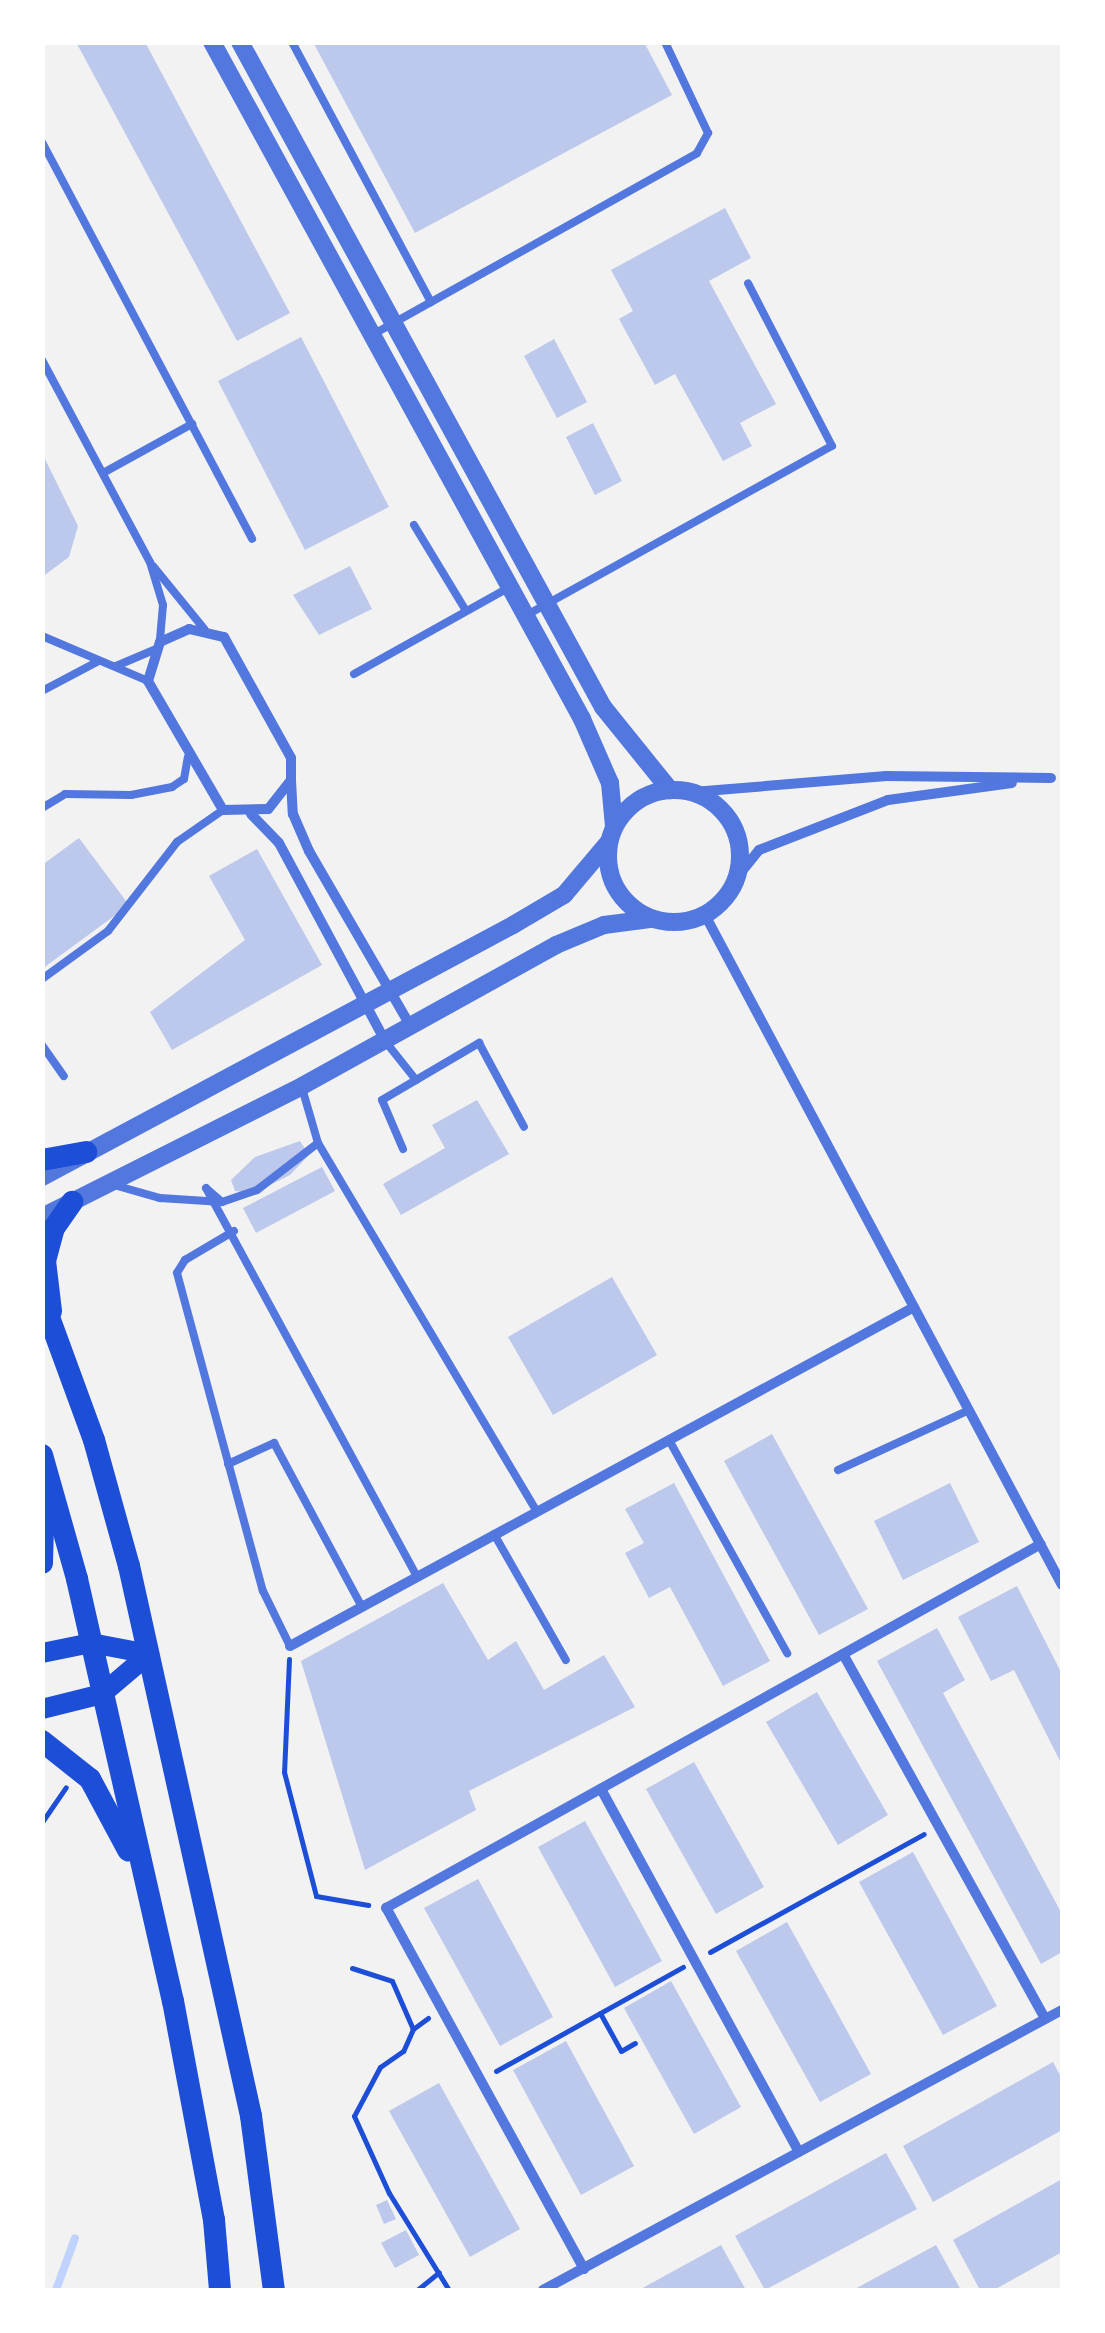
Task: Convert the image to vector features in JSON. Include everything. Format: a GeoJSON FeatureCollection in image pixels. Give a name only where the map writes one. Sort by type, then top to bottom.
{"type":"FeatureCollection","features":[{"type":"Feature","properties":{"kind":"highway"},"geometry":{"type":"LineString","coordinates":[[42,1160],[86,1152]]}},
{"type":"Feature","properties":{"kind":"highway"},"geometry":{"type":"LineString","coordinates":[[52,1324],[45,1261],[54,1228],[72,1202]]}},
{"type":"Feature","properties":{"kind":"highway"},"geometry":{"type":"LineString","coordinates":[[42,1298],[94,1440],[150,1654],[251,2116],[274,2290]]}},
{"type":"Feature","properties":{"kind":"highway"},"geometry":{"type":"LineString","coordinates":[[42,1563],[43,1455]]}},
{"type":"Feature","properties":{"kind":"highway"},"geometry":{"type":"LineString","coordinates":[[43,1455],[91,1643],[198,2126],[220,2290]]}},
{"type":"Feature","properties":{"kind":"highway"},"geometry":{"type":"LineString","coordinates":[[42,1741],[79,1767],[144,1880]]}},
{"type":"Feature","properties":{"kind":"main road"},"geometry":{"type":"LineString","coordinates":[[42,1653],[91,1643],[150,1654]]}},
{"type":"Feature","properties":{"kind":"main road"},"geometry":{"type":"LineString","coordinates":[[42,1709],[102,1694],[150,1654]]}},
{"type":"Feature","properties":{"kind":"street"},"geometry":{"type":"LineString","coordinates":[[212,42],[510,587],[610,783],[616,887],[650,918]]}},
{"type":"Feature","properties":{"kind":"street"},"geometry":{"type":"LineString","coordinates":[[240,42],[621,735],[670,790]]}},
{"type":"Feature","properties":{"kind":"street"},"geometry":{"type":"LineString","coordinates":[[291,780],[268,809],[251,814],[223,810],[188,757],[148,681],[158,645],[204,630],[224,637],[291,758],[293,814],[309,851],[411,1028]]}},
{"type":"Feature","properties":{"kind":"street"},"geometry":{"type":"LineString","coordinates":[[42,1177],[564,895],[634,802],[670,790],[693,792],[886,776],[1057,778]]}},
{"type":"Feature","properties":{"kind":"street"},"geometry":{"type":"LineString","coordinates":[[42,1217],[302,1086],[556,945],[604,924],[650,918],[674,923],[705,916],[722,902],[759,850],[888,800],[1057,778]]}},
{"type":"Feature","properties":{"kind":"street"},"geometry":{"type":"LineString","coordinates":[[693,792],[717,806],[732,826],[740,852],[738,876]]}},
{"type":"Feature","properties":{"kind":"street"},"geometry":{"type":"LineString","coordinates":[[251,814],[280,843],[384,1041]]}},
{"type":"Feature","properties":{"kind":"street"},"geometry":{"type":"LineString","coordinates":[[705,916],[1062,1585]]}},
{"type":"Feature","properties":{"kind":"street"},"geometry":{"type":"LineString","coordinates":[[290,1646],[914,1307]]}},
{"type":"Feature","properties":{"kind":"street"},"geometry":{"type":"LineString","coordinates":[[584,2268],[386,1908],[1040,1544]]}},
{"type":"Feature","properties":{"kind":"street"},"geometry":{"type":"LineString","coordinates":[[843,1654],[1045,2019]]}},
{"type":"Feature","properties":{"kind":"street"},"geometry":{"type":"LineString","coordinates":[[600,1789],[799,2152]]}},
{"type":"Feature","properties":{"kind":"street"},"geometry":{"type":"LineString","coordinates":[[543,2290],[1062,2010]]}},
{"type":"Feature","properties":{"kind":"lane"},"geometry":{"type":"LineString","coordinates":[[292,42],[430,302]]}},
{"type":"Feature","properties":{"kind":"lane"},"geometry":{"type":"LineString","coordinates":[[372,335],[698,153],[708,133],[665,42]]}},
{"type":"Feature","properties":{"kind":"lane"},"geometry":{"type":"LineString","coordinates":[[42,142],[252,539]]}},
{"type":"Feature","properties":{"kind":"lane"},"geometry":{"type":"LineString","coordinates":[[525,616],[832,446],[748,283]]}},
{"type":"Feature","properties":{"kind":"lane"},"geometry":{"type":"LineString","coordinates":[[42,360],[150,562],[204,630]]}},
{"type":"Feature","properties":{"kind":"lane"},"geometry":{"type":"LineString","coordinates":[[103,474],[192,424]]}},
{"type":"Feature","properties":{"kind":"lane"},"geometry":{"type":"LineString","coordinates":[[414,525],[466,611]]}},
{"type":"Feature","properties":{"kind":"lane"},"geometry":{"type":"LineString","coordinates":[[112,667],[158,645],[164,606],[150,562]]}},
{"type":"Feature","properties":{"kind":"lane"},"geometry":{"type":"LineString","coordinates":[[354,674],[510,587]]}},
{"type":"Feature","properties":{"kind":"lane"},"geometry":{"type":"LineString","coordinates":[[42,636],[148,681]]}},
{"type":"Feature","properties":{"kind":"lane"},"geometry":{"type":"LineString","coordinates":[[42,692],[98,662]]}},
{"type":"Feature","properties":{"kind":"lane"},"geometry":{"type":"LineString","coordinates":[[42,808],[65,794],[130,795],[172,787],[184,779],[188,757]]}},
{"type":"Feature","properties":{"kind":"lane"},"geometry":{"type":"LineString","coordinates":[[42,979],[108,932],[177,842],[223,810]]}},
{"type":"Feature","properties":{"kind":"lane"},"geometry":{"type":"LineString","coordinates":[[384,1041],[416,1080]]}},
{"type":"Feature","properties":{"kind":"lane"},"geometry":{"type":"LineString","coordinates":[[402,1149],[382,1100],[478,1043],[524,1127]]}},
{"type":"Feature","properties":{"kind":"lane"},"geometry":{"type":"LineString","coordinates":[[42,1045],[64,1076]]}},
{"type":"Feature","properties":{"kind":"lane"},"geometry":{"type":"LineString","coordinates":[[302,1086],[318,1143],[537,1512]]}},
{"type":"Feature","properties":{"kind":"lane"},"geometry":{"type":"LineString","coordinates":[[110,1184],[160,1198],[222,1202],[257,1190],[318,1143]]}},
{"type":"Feature","properties":{"kind":"lane"},"geometry":{"type":"LineString","coordinates":[[222,1202],[206,1188],[234,1230],[417,1576]]}},
{"type":"Feature","properties":{"kind":"lane"},"geometry":{"type":"LineString","coordinates":[[234,1230],[186,1260],[177,1273],[263,1591],[290,1646]]}},
{"type":"Feature","properties":{"kind":"lane"},"geometry":{"type":"LineString","coordinates":[[838,1470],[969,1410]]}},
{"type":"Feature","properties":{"kind":"lane"},"geometry":{"type":"LineString","coordinates":[[670,1440],[788,1653]]}},
{"type":"Feature","properties":{"kind":"lane"},"geometry":{"type":"LineString","coordinates":[[228,1464],[274,1443],[362,1607]]}},
{"type":"Feature","properties":{"kind":"lane"},"geometry":{"type":"LineString","coordinates":[[494,1534],[566,1660]]}},
{"type":"Feature","properties":{"kind":"path"},"geometry":{"type":"LineString","coordinates":[[290,1646],[284,1772],[316,1896],[386,1908]]}},
{"type":"Feature","properties":{"kind":"path"},"geometry":{"type":"LineString","coordinates":[[42,1822],[79,1767]]}},
{"type":"Feature","properties":{"kind":"path"},"geometry":{"type":"LineString","coordinates":[[480,2080],[938,1826]]}},
{"type":"Feature","properties":{"kind":"path"},"geometry":{"type":"LineString","coordinates":[[352,1968],[392,1981],[412,2028]]}},
{"type":"Feature","properties":{"kind":"path"},"geometry":{"type":"LineString","coordinates":[[441,2010],[412,2028],[403,2052],[380,2066],[354,2116],[389,2193],[450,2290]]}},
{"type":"Feature","properties":{"kind":"path"},"geometry":{"type":"LineString","coordinates":[[600,2013],[621,2051],[635,2044]]}},
{"type":"Feature","properties":{"kind":"path"},"geometry":{"type":"LineString","coordinates":[[417,2290],[438,2272]]}},
{"type":"Feature","properties":{"kind":"building"},"geometry":{"type":"Polygon","coordinates":[[[76,42],[145,42],[290,313],[237,341],[76,42]]]}},
{"type":"Feature","properties":{"kind":"building"},"geometry":{"type":"Polygon","coordinates":[[[313,42],[644,42],[672,95],[415,233],[313,42]]]}},
{"type":"Feature","properties":{"kind":"building"},"geometry":{"type":"Polygon","coordinates":[[[725,208],[751,258],[709,281],[776,404],[740,423],[752,446],[723,461],[675,374],[655,385],[619,319],[633,311],[611,270],[725,208]]]}},
{"type":"Feature","properties":{"kind":"building"},"geometry":{"type":"Polygon","coordinates":[[[301,337],[389,507],[305,550],[218,381],[301,337]]]}},
{"type":"Feature","properties":{"kind":"building"},"geometry":{"type":"Polygon","coordinates":[[[554,339],[587,402],[557,418],[524,356],[554,339]]]}},
{"type":"Feature","properties":{"kind":"building"},"geometry":{"type":"Polygon","coordinates":[[[593,423],[622,481],[595,495],[566,437],[593,423]]]}},
{"type":"Feature","properties":{"kind":"building"},"geometry":{"type":"Polygon","coordinates":[[[42,453],[78,526],[69,557],[42,577],[42,453]]]}},
{"type":"Feature","properties":{"kind":"building"},"geometry":{"type":"Polygon","coordinates":[[[350,566],[372,609],[319,635],[293,595],[350,566]]]}},
{"type":"Feature","properties":{"kind":"building"},"geometry":{"type":"Polygon","coordinates":[[[79,838],[129,905],[42,969],[42,865],[79,838]]]}},
{"type":"Feature","properties":{"kind":"building"},"geometry":{"type":"Polygon","coordinates":[[[257,849],[322,965],[172,1050],[150,1012],[245,940],[209,876],[257,849]]]}},
{"type":"Feature","properties":{"kind":"building"},"geometry":{"type":"Polygon","coordinates":[[[477,1100],[509,1154],[401,1215],[383,1184],[445,1148],[432,1125],[477,1100]]]}},
{"type":"Feature","properties":{"kind":"building"},"geometry":{"type":"Polygon","coordinates":[[[300,1141],[309,1155],[290,1175],[254,1193],[235,1191],[231,1180],[255,1157],[300,1141]]]}},
{"type":"Feature","properties":{"kind":"building"},"geometry":{"type":"Polygon","coordinates":[[[322,1167],[335,1191],[256,1233],[243,1208],[322,1167]]]}},
{"type":"Feature","properties":{"kind":"building"},"geometry":{"type":"Polygon","coordinates":[[[612,1277],[657,1355],[553,1415],[508,1337],[612,1277]]]}},
{"type":"Feature","properties":{"kind":"building"},"geometry":{"type":"Polygon","coordinates":[[[772,1434],[868,1609],[819,1635],[724,1461],[772,1434]]]}},
{"type":"Feature","properties":{"kind":"building"},"geometry":{"type":"Polygon","coordinates":[[[674,1483],[770,1661],[723,1686],[670,1587],[649,1598],[625,1553],[644,1543],[625,1509],[674,1483]]]}},
{"type":"Feature","properties":{"kind":"building"},"geometry":{"type":"Polygon","coordinates":[[[950,1483],[979,1542],[903,1580],[874,1521],[950,1483]]]}},
{"type":"Feature","properties":{"kind":"building"},"geometry":{"type":"Polygon","coordinates":[[[443,1583],[488,1660],[516,1641],[544,1690],[604,1655],[635,1707],[469,1791],[476,1810],[365,1870],[301,1661],[443,1583]]]}},
{"type":"Feature","properties":{"kind":"building"},"geometry":{"type":"Polygon","coordinates":[[[1017,1586],[1062,1674],[1062,1765],[1014,1670],[991,1681],[958,1617],[1017,1586]]]}},
{"type":"Feature","properties":{"kind":"building"},"geometry":{"type":"Polygon","coordinates":[[[937,1628],[965,1680],[943,1693],[1062,1914],[1062,1952],[1041,1964],[877,1661],[937,1628]]]}},
{"type":"Feature","properties":{"kind":"building"},"geometry":{"type":"Polygon","coordinates":[[[817,1692],[888,1815],[838,1845],[766,1722],[817,1692]]]}},
{"type":"Feature","properties":{"kind":"building"},"geometry":{"type":"Polygon","coordinates":[[[694,1762],[764,1887],[716,1914],[646,1789],[694,1762]]]}},
{"type":"Feature","properties":{"kind":"building"},"geometry":{"type":"Polygon","coordinates":[[[585,1821],[662,1961],[615,1987],[538,1847],[585,1821]]]}},
{"type":"Feature","properties":{"kind":"building"},"geometry":{"type":"Polygon","coordinates":[[[913,1852],[997,2006],[943,2035],[859,1882],[913,1852]]]}},
{"type":"Feature","properties":{"kind":"building"},"geometry":{"type":"Polygon","coordinates":[[[478,1879],[553,2017],[500,2046],[424,1908],[478,1879]]]}},
{"type":"Feature","properties":{"kind":"building"},"geometry":{"type":"Polygon","coordinates":[[[787,1922],[871,2074],[820,2102],[736,1951],[787,1922]]]}},
{"type":"Feature","properties":{"kind":"building"},"geometry":{"type":"Polygon","coordinates":[[[671,1981],[741,2107],[694,2134],[624,2008],[671,1981]]]}},
{"type":"Feature","properties":{"kind":"building"},"geometry":{"type":"Polygon","coordinates":[[[566,2041],[634,2166],[581,2195],[513,2070],[566,2041]]]}},
{"type":"Feature","properties":{"kind":"building"},"geometry":{"type":"Polygon","coordinates":[[[1053,2062],[1062,2079],[1062,2130],[933,2202],[903,2146],[1053,2062]]]}},
{"type":"Feature","properties":{"kind":"building"},"geometry":{"type":"Polygon","coordinates":[[[439,2083],[520,2229],[470,2257],[389,2111],[439,2083]]]}},
{"type":"Feature","properties":{"kind":"building"},"geometry":{"type":"Polygon","coordinates":[[[886,2153],[917,2209],[765,2290],[735,2236],[886,2153]]]}},
{"type":"Feature","properties":{"kind":"building"},"geometry":{"type":"Polygon","coordinates":[[[1062,2179],[1062,2252],[994,2290],[980,2290],[953,2240],[1062,2179]]]}},
{"type":"Feature","properties":{"kind":"building"},"geometry":{"type":"Polygon","coordinates":[[[387,2200],[396,2219],[384,2224],[376,2205],[387,2200]]]}},
{"type":"Feature","properties":{"kind":"building"},"geometry":{"type":"Polygon","coordinates":[[[406,2230],[419,2255],[395,2268],[381,2243],[406,2230]]]}},
{"type":"Feature","properties":{"kind":"building"},"geometry":{"type":"Polygon","coordinates":[[[721,2245],[746,2290],[639,2290],[721,2245]]]}},
{"type":"Feature","properties":{"kind":"building"},"geometry":{"type":"Polygon","coordinates":[[[936,2245],[961,2290],[853,2290],[936,2245]]]}},
{"type":"Feature","properties":{"kind":"waterway"},"geometry":{"type":"LineString","coordinates":[[56,2290],[75,2238]]}}]}
